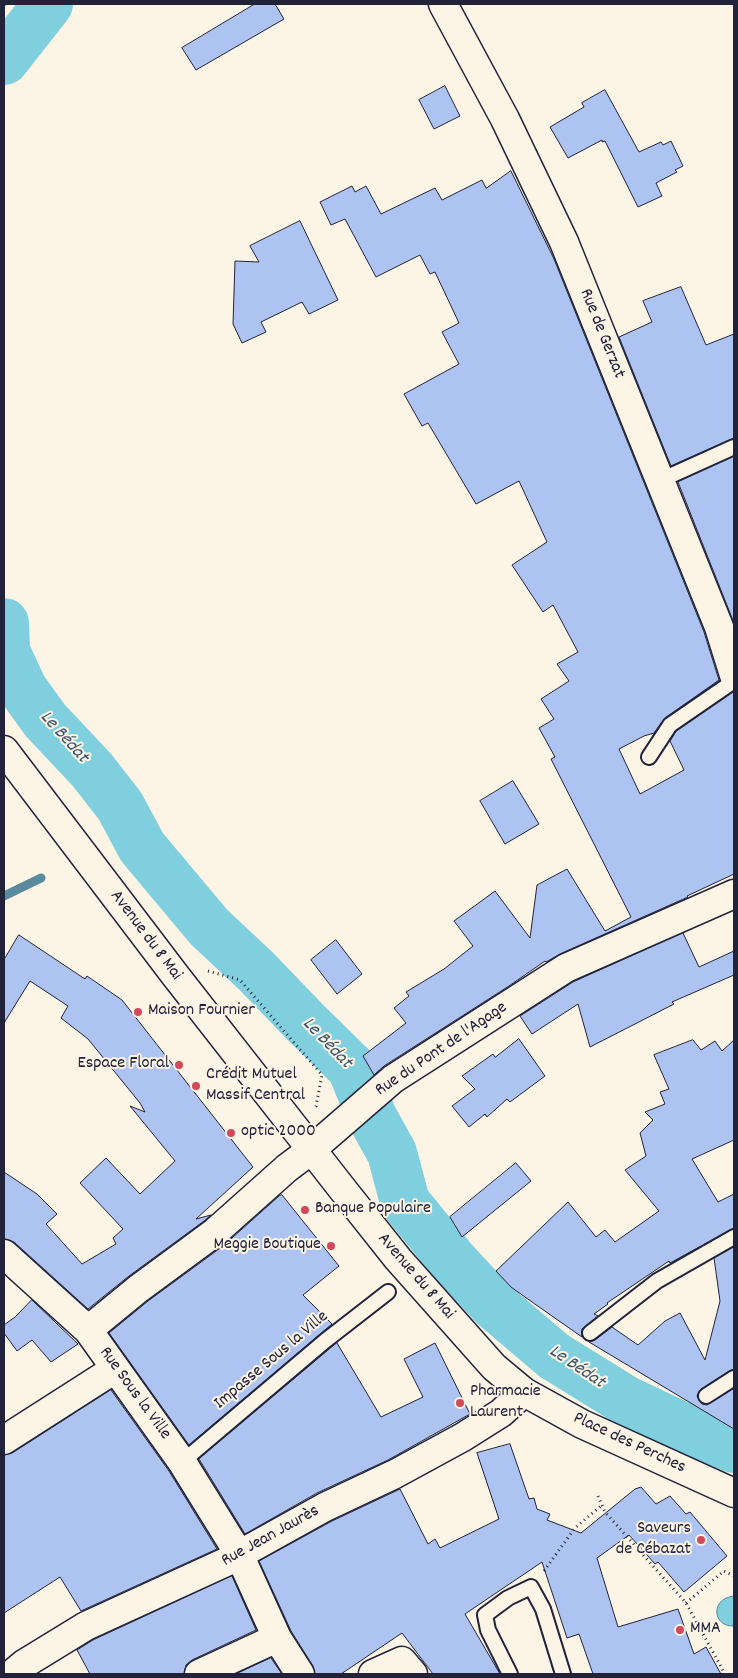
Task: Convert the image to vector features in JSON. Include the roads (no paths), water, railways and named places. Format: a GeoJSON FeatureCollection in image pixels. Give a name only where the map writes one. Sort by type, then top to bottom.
{"type":"FeatureCollection","features":[{"type":"Feature","properties":{"kind":"street","name":"Rue de Gerzat"},"geometry":{"type":"LineString","coordinates":[[443,4],[505,119],[564,242],[719,627],[734,676]]}},
{"type":"Feature","properties":{"kind":"street","name":"Avenue du 8 Mai"},"geometry":{"type":"LineString","coordinates":[[4,750],[175,975],[398,1259],[494,1367],[524,1392]]}},
{"type":"Feature","properties":{"kind":"street","name":"Rue du Pont de l'Agage"},"geometry":{"type":"LineString","coordinates":[[88,1330],[138,1289],[214,1233],[287,1168],[304,1141],[336,1128],[393,1079],[566,968],[734,894]]}},
{"type":"Feature","properties":{"kind":"street","name":"Rue Sous la Ville"},"geometry":{"type":"LineString","coordinates":[[4,1254],[88,1330],[182,1462],[239,1554],[278,1638],[300,1674]]}},
{"type":"Feature","properties":{"kind":"street"},"geometry":{"type":"LineString","coordinates":[[4,1440],[115,1369]]}},
{"type":"Feature","properties":{"kind":"street","name":"Place des Perches"},"geometry":{"type":"LineString","coordinates":[[524,1392],[582,1424],[734,1493]]}},
{"type":"Feature","properties":{"kind":"street","name":"Rue Jean Jaurès"},"geometry":{"type":"LineString","coordinates":[[12,1674],[24,1664],[86,1626],[226,1562],[325,1507],[395,1474],[463,1437],[501,1414],[524,1392]]}},
{"type":"Feature","properties":{"kind":"street"},"geometry":{"type":"LineString","coordinates":[[198,1674],[278,1638]]}},
{"type":"Feature","properties":{"kind":"street"},"geometry":{"type":"LineString","coordinates":[[373,1674],[402,1661],[413,1674]]}},
{"type":"Feature","properties":{"kind":"lane"},"geometry":{"type":"LineString","coordinates":[[661,480],[734,447]]}},
{"type":"Feature","properties":{"kind":"lane"},"geometry":{"type":"LineString","coordinates":[[649,757],[670,725],[734,681]]}},
{"type":"Feature","properties":{"kind":"lane"},"geometry":{"type":"LineString","coordinates":[[590,1333],[657,1281],[734,1237]]}},
{"type":"Feature","properties":{"kind":"lane","name":"Impasse Sous la Ville"},"geometry":{"type":"LineString","coordinates":[[182,1462],[325,1341],[388,1292]]}},
{"type":"Feature","properties":{"kind":"lane"},"geometry":{"type":"LineString","coordinates":[[706,1396],[734,1378]]}},
{"type":"Feature","properties":{"kind":"lane"},"geometry":{"type":"LineString","coordinates":[[510,1674],[488,1630],[485,1614],[508,1598],[531,1587],[544,1609],[563,1674]]}},
{"type":"Feature","properties":{"kind":"water"},"geometry":{"type":"Polygon","coordinates":[[[734,1596],[734,1626],[721,1622],[717,1612],[721,1602],[726,1598],[734,1596]]]}},
{"type":"Feature","properties":{"kind":"waterway","name":"Le Bédat"},"geometry":{"type":"LineString","coordinates":[[4,60],[48,4]]}},
{"type":"Feature","properties":{"kind":"waterway","name":"Le Bédat"},"geometry":{"type":"LineString","coordinates":[[4,623],[5,651],[22,688],[45,720],[92,770],[120,806],[142,847],[209,927],[256,971],[352,1068],[372,1117],[392,1153],[405,1202],[452,1260],[494,1305],[554,1356],[625,1400],[682,1427],[734,1448]]}},
{"type":"Feature","properties":{"kind":"waterway"},"geometry":{"type":"LineString","coordinates":[[4,896],[41,878]]}},
{"type":"Feature","properties":{"kind":"place","name":"Maison Fournier"},"geometry":{"type":"Point","coordinates":[138,1012]}},
{"type":"Feature","properties":{"kind":"place","name":"Espace Floral"},"geometry":{"type":"Point","coordinates":[179,1065]}},
{"type":"Feature","properties":{"kind":"place","name":"Crédit Mutuel Massif Central"},"geometry":{"type":"Point","coordinates":[196,1086]}},
{"type":"Feature","properties":{"kind":"place","name":"optic 2000"},"geometry":{"type":"Point","coordinates":[231,1133]}},
{"type":"Feature","properties":{"kind":"place","name":"Banque Populaire"},"geometry":{"type":"Point","coordinates":[305,1210]}},
{"type":"Feature","properties":{"kind":"place","name":"Meggie Boutique"},"geometry":{"type":"Point","coordinates":[331,1246]}},
{"type":"Feature","properties":{"kind":"place","name":"Pharmacie Laurent"},"geometry":{"type":"Point","coordinates":[460,1403]}},
{"type":"Feature","properties":{"kind":"place","name":"Saveurs de Cébazat"},"geometry":{"type":"Point","coordinates":[701,1540]}},
{"type":"Feature","properties":{"kind":"place","name":"MMA"},"geometry":{"type":"Point","coordinates":[680,1630]}}]}
